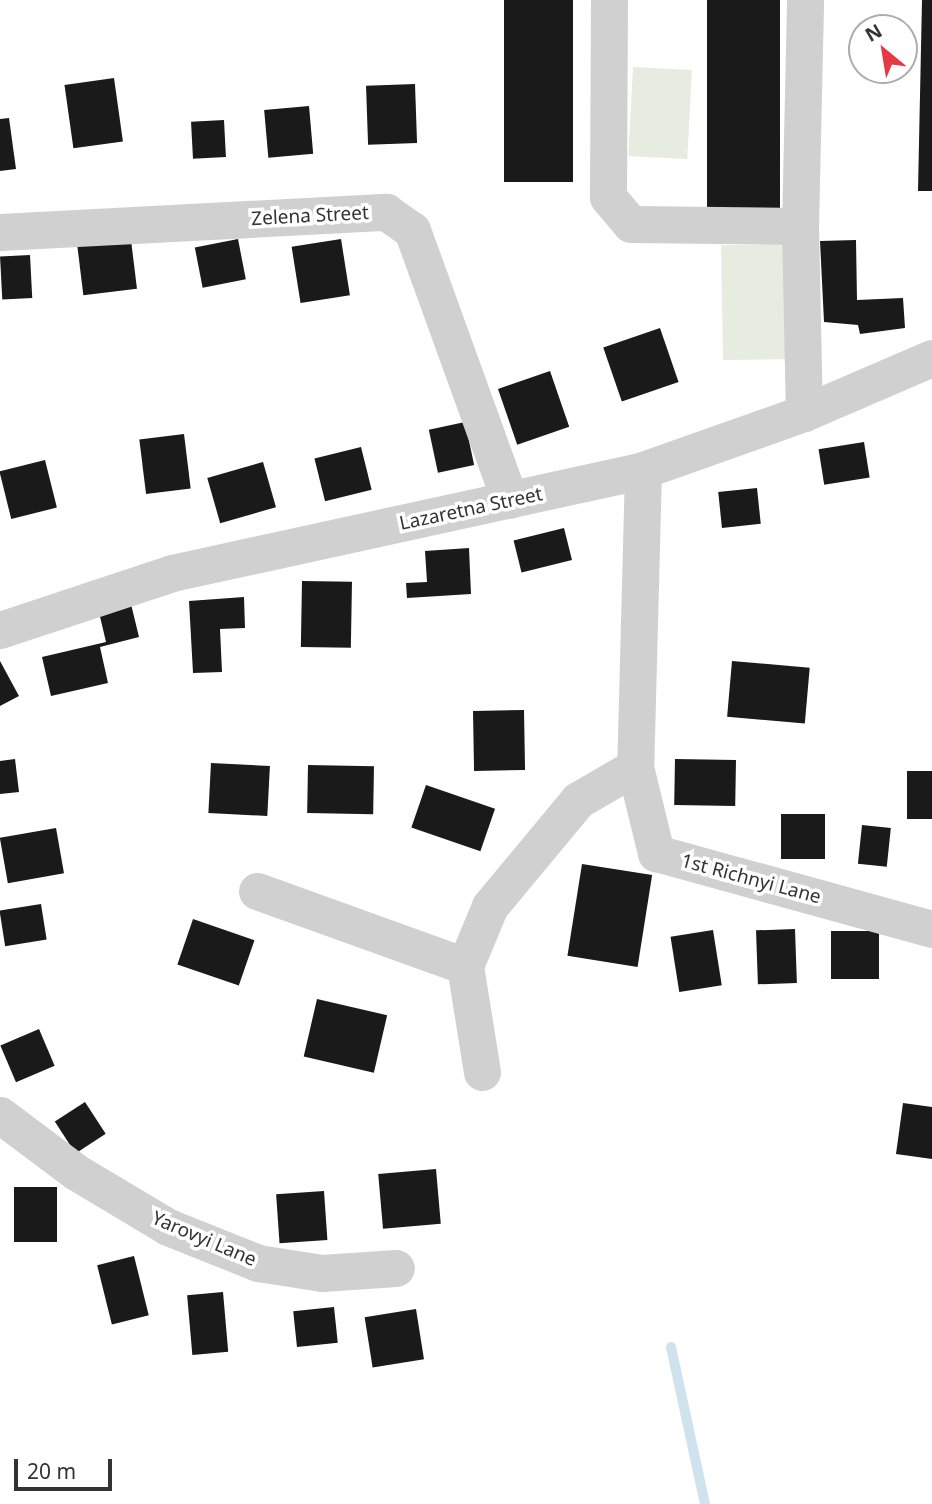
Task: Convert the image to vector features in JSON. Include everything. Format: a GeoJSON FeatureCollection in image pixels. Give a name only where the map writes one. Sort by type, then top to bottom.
{"type":"FeatureCollection","features":[{"type":"Feature","properties":{"kind":"street"},"geometry":{"type":"LineString","coordinates":[[609,0],[608,197],[631,223],[800,226]]}},
{"type":"Feature","properties":{"kind":"street"},"geometry":{"type":"LineString","coordinates":[[804,413],[800,226],[805,0]]}},
{"type":"Feature","properties":{"kind":"street","name":"Zelena Street"},"geometry":{"type":"LineString","coordinates":[[0,232],[386,212],[412,230],[510,500]]}},
{"type":"Feature","properties":{"kind":"street","name":"Lazaretna Street"},"geometry":{"type":"LineString","coordinates":[[0,630],[172,573],[643,470],[804,413],[932,358]]}},
{"type":"Feature","properties":{"kind":"street","name":"1st Richnyi Lane"},"geometry":{"type":"LineString","coordinates":[[643,470],[635,767],[656,853],[932,929]]}},
{"type":"Feature","properties":{"kind":"street"},"geometry":{"type":"LineString","coordinates":[[482,1072],[465,966],[490,906],[578,800],[635,767]]}},
{"type":"Feature","properties":{"kind":"street"},"geometry":{"type":"LineString","coordinates":[[257,891],[465,966]]}},
{"type":"Feature","properties":{"kind":"street","name":"Yarovyi Lane"},"geometry":{"type":"LineString","coordinates":[[0,1115],[76,1172],[168,1227],[258,1263],[322,1273],[396,1268]]}},
{"type":"Feature","properties":{"kind":"shaded area"},"geometry":{"type":"Polygon","coordinates":[[[633,67],[692,70],[687,159],[628,156],[633,67]]]}},
{"type":"Feature","properties":{"kind":"shaded area"},"geometry":{"type":"Polygon","coordinates":[[[786,244],[788,359],[723,360],[721,245],[786,244]]]}},
{"type":"Feature","properties":{"kind":"building"},"geometry":{"type":"Polygon","coordinates":[[[504,0],[573,0],[573,182],[504,182],[504,0]]]}},
{"type":"Feature","properties":{"kind":"building"},"geometry":{"type":"Polygon","coordinates":[[[707,0],[780,0],[780,209],[707,209],[707,0]]]}},
{"type":"Feature","properties":{"kind":"building"},"geometry":{"type":"Polygon","coordinates":[[[922,0],[932,0],[932,191],[918,191],[922,0]]]}},
{"type":"Feature","properties":{"kind":"building"},"geometry":{"type":"Polygon","coordinates":[[[114,78],[123,141],[73,148],[64,85],[114,78]]]}},
{"type":"Feature","properties":{"kind":"building"},"geometry":{"type":"Polygon","coordinates":[[[415,84],[417,143],[368,145],[366,86],[415,84]]]}},
{"type":"Feature","properties":{"kind":"building"},"geometry":{"type":"Polygon","coordinates":[[[309,106],[313,154],[268,158],[264,110],[309,106]]]}},
{"type":"Feature","properties":{"kind":"building"},"geometry":{"type":"Polygon","coordinates":[[[9,118],[16,169],[0,171],[0,119],[9,118]]]}},
{"type":"Feature","properties":{"kind":"building"},"geometry":{"type":"Polygon","coordinates":[[[224,120],[226,157],[193,159],[191,122],[224,120]]]}},
{"type":"Feature","properties":{"kind":"building"},"geometry":{"type":"Polygon","coordinates":[[[238,239],[246,279],[203,288],[195,247],[238,239]]]}},
{"type":"Feature","properties":{"kind":"building"},"geometry":{"type":"Polygon","coordinates":[[[341,239],[350,295],[301,303],[292,247],[341,239]]]}},
{"type":"Feature","properties":{"kind":"building"},"geometry":{"type":"Polygon","coordinates":[[[131,240],[137,289],[83,295],[77,247],[131,240]]]}},
{"type":"Feature","properties":{"kind":"building"},"geometry":{"type":"Polygon","coordinates":[[[856,240],[857,300],[903,298],[905,328],[860,334],[858,325],[824,322],[820,241],[856,240]]]}},
{"type":"Feature","properties":{"kind":"building"},"geometry":{"type":"Polygon","coordinates":[[[30,255],[32,298],[2,300],[0,257],[30,255]]]}},
{"type":"Feature","properties":{"kind":"building"},"geometry":{"type":"Polygon","coordinates":[[[660,328],[679,382],[622,401],[603,348],[660,328]]]}},
{"type":"Feature","properties":{"kind":"building"},"geometry":{"type":"Polygon","coordinates":[[[550,371],[569,427],[517,445],[498,389],[550,371]]]}},
{"type":"Feature","properties":{"kind":"building"},"geometry":{"type":"Polygon","coordinates":[[[465,422],[474,465],[438,473],[429,430],[465,422]]]}},
{"type":"Feature","properties":{"kind":"building"},"geometry":{"type":"Polygon","coordinates":[[[184,434],[191,489],[146,494],[139,439],[184,434]]]}},
{"type":"Feature","properties":{"kind":"building"},"geometry":{"type":"Polygon","coordinates":[[[864,442],[870,478],[824,485],[819,449],[864,442]]]}},
{"type":"Feature","properties":{"kind":"building"},"geometry":{"type":"Polygon","coordinates":[[[361,447],[372,490],[325,501],[314,459],[361,447]]]}},
{"type":"Feature","properties":{"kind":"building"},"geometry":{"type":"Polygon","coordinates":[[[45,460],[57,508],[11,519],[0,471],[45,460]]]}},
{"type":"Feature","properties":{"kind":"building"},"geometry":{"type":"Polygon","coordinates":[[[263,462],[276,507],[220,523],[207,478],[263,462]]]}},
{"type":"Feature","properties":{"kind":"building"},"geometry":{"type":"Polygon","coordinates":[[[757,488],[761,524],[722,528],[718,492],[757,488]]]}},
{"type":"Feature","properties":{"kind":"building"},"geometry":{"type":"Polygon","coordinates":[[[564,528],[572,560],[522,573],[514,541],[564,528]]]}},
{"type":"Feature","properties":{"kind":"building"},"geometry":{"type":"Polygon","coordinates":[[[469,548],[471,594],[407,598],[406,583],[427,582],[425,551],[469,548]]]}},
{"type":"Feature","properties":{"kind":"building"},"geometry":{"type":"Polygon","coordinates":[[[302,581],[352,582],[351,648],[301,647],[302,581]]]}},
{"type":"Feature","properties":{"kind":"building"},"geometry":{"type":"Polygon","coordinates":[[[244,597],[245,628],[220,629],[222,672],[193,673],[189,601],[244,597]]]}},
{"type":"Feature","properties":{"kind":"building"},"geometry":{"type":"Polygon","coordinates":[[[130,600],[139,637],[100,647],[108,683],[51,696],[42,657],[106,642],[98,608],[130,600]]]}},
{"type":"Feature","properties":{"kind":"building"},"geometry":{"type":"Polygon","coordinates":[[[0,661],[19,696],[0,706],[0,661]]]}},
{"type":"Feature","properties":{"kind":"building"},"geometry":{"type":"Polygon","coordinates":[[[732,661],[810,668],[805,724],[727,717],[732,661]]]}},
{"type":"Feature","properties":{"kind":"building"},"geometry":{"type":"Polygon","coordinates":[[[524,710],[525,770],[474,771],[473,711],[524,710]]]}},
{"type":"Feature","properties":{"kind":"building"},"geometry":{"type":"Polygon","coordinates":[[[15,759],[19,792],[0,794],[0,761],[15,759]]]}},
{"type":"Feature","properties":{"kind":"building"},"geometry":{"type":"Polygon","coordinates":[[[675,759],[736,760],[735,806],[674,805],[675,759]]]}},
{"type":"Feature","properties":{"kind":"building"},"geometry":{"type":"Polygon","coordinates":[[[211,763],[270,766],[267,816],[208,813],[211,763]]]}},
{"type":"Feature","properties":{"kind":"building"},"geometry":{"type":"Polygon","coordinates":[[[308,765],[374,766],[373,814],[307,813],[308,765]]]}},
{"type":"Feature","properties":{"kind":"building"},"geometry":{"type":"Polygon","coordinates":[[[907,771],[932,771],[932,819],[907,819],[907,771]]]}},
{"type":"Feature","properties":{"kind":"building"},"geometry":{"type":"Polygon","coordinates":[[[426,785],[495,809],[480,851],[411,828],[426,785]]]}},
{"type":"Feature","properties":{"kind":"building"},"geometry":{"type":"Polygon","coordinates":[[[781,814],[825,814],[825,859],[781,859],[781,814]]]}},
{"type":"Feature","properties":{"kind":"building"},"geometry":{"type":"Polygon","coordinates":[[[862,825],[891,828],[887,867],[858,864],[862,825]]]}},
{"type":"Feature","properties":{"kind":"building"},"geometry":{"type":"Polygon","coordinates":[[[56,828],[64,873],[8,883],[0,838],[56,828]]]}},
{"type":"Feature","properties":{"kind":"building"},"geometry":{"type":"Polygon","coordinates":[[[582,864],[652,875],[638,967],[567,956],[582,864]]]}},
{"type":"Feature","properties":{"kind":"building"},"geometry":{"type":"Polygon","coordinates":[[[41,904],[47,940],[5,946],[0,910],[41,904]]]}},
{"type":"Feature","properties":{"kind":"building"},"geometry":{"type":"Polygon","coordinates":[[[193,919],[254,940],[239,986],[177,964],[193,919]]]}},
{"type":"Feature","properties":{"kind":"building"},"geometry":{"type":"Polygon","coordinates":[[[795,929],[797,983],[758,984],[756,930],[795,929]]]}},
{"type":"Feature","properties":{"kind":"building"},"geometry":{"type":"Polygon","coordinates":[[[713,930],[722,985],[679,992],[671,937],[713,930]]]}},
{"type":"Feature","properties":{"kind":"building"},"geometry":{"type":"Polygon","coordinates":[[[831,931],[879,931],[879,979],[831,979],[831,931]]]}},
{"type":"Feature","properties":{"kind":"building"},"geometry":{"type":"Polygon","coordinates":[[[317,999],[387,1015],[374,1073],[304,1056],[317,999]]]}},
{"type":"Feature","properties":{"kind":"building"},"geometry":{"type":"Polygon","coordinates":[[[39,1029],[55,1066],[16,1082],[0,1045],[39,1029]]]}},
{"type":"Feature","properties":{"kind":"building"},"geometry":{"type":"Polygon","coordinates":[[[85,1102],[106,1134],[76,1153],[55,1122],[85,1102]]]}},
{"type":"Feature","properties":{"kind":"building"},"geometry":{"type":"Polygon","coordinates":[[[903,1103],[932,1107],[932,1159],[896,1154],[903,1103]]]}},
{"type":"Feature","properties":{"kind":"building"},"geometry":{"type":"Polygon","coordinates":[[[436,1169],[441,1224],[383,1229],[378,1174],[436,1169]]]}},
{"type":"Feature","properties":{"kind":"building"},"geometry":{"type":"Polygon","coordinates":[[[14,1187],[57,1187],[57,1242],[14,1242],[14,1187]]]}},
{"type":"Feature","properties":{"kind":"building"},"geometry":{"type":"Polygon","coordinates":[[[324,1191],[327,1240],[280,1243],[276,1194],[324,1191]]]}},
{"type":"Feature","properties":{"kind":"building"},"geometry":{"type":"Polygon","coordinates":[[[134,1256],[149,1315],[112,1324],[97,1265],[134,1256]]]}},
{"type":"Feature","properties":{"kind":"building"},"geometry":{"type":"Polygon","coordinates":[[[223,1292],[228,1352],[192,1355],[187,1295],[223,1292]]]}},
{"type":"Feature","properties":{"kind":"building"},"geometry":{"type":"Polygon","coordinates":[[[334,1307],[338,1343],[297,1347],[293,1311],[334,1307]]]}},
{"type":"Feature","properties":{"kind":"building"},"geometry":{"type":"Polygon","coordinates":[[[416,1309],[424,1359],[373,1368],[365,1317],[416,1309]]]}},
{"type":"Feature","properties":{"kind":"waterway"},"geometry":{"type":"LineString","coordinates":[[671,1347],[705,1504]]}}]}
